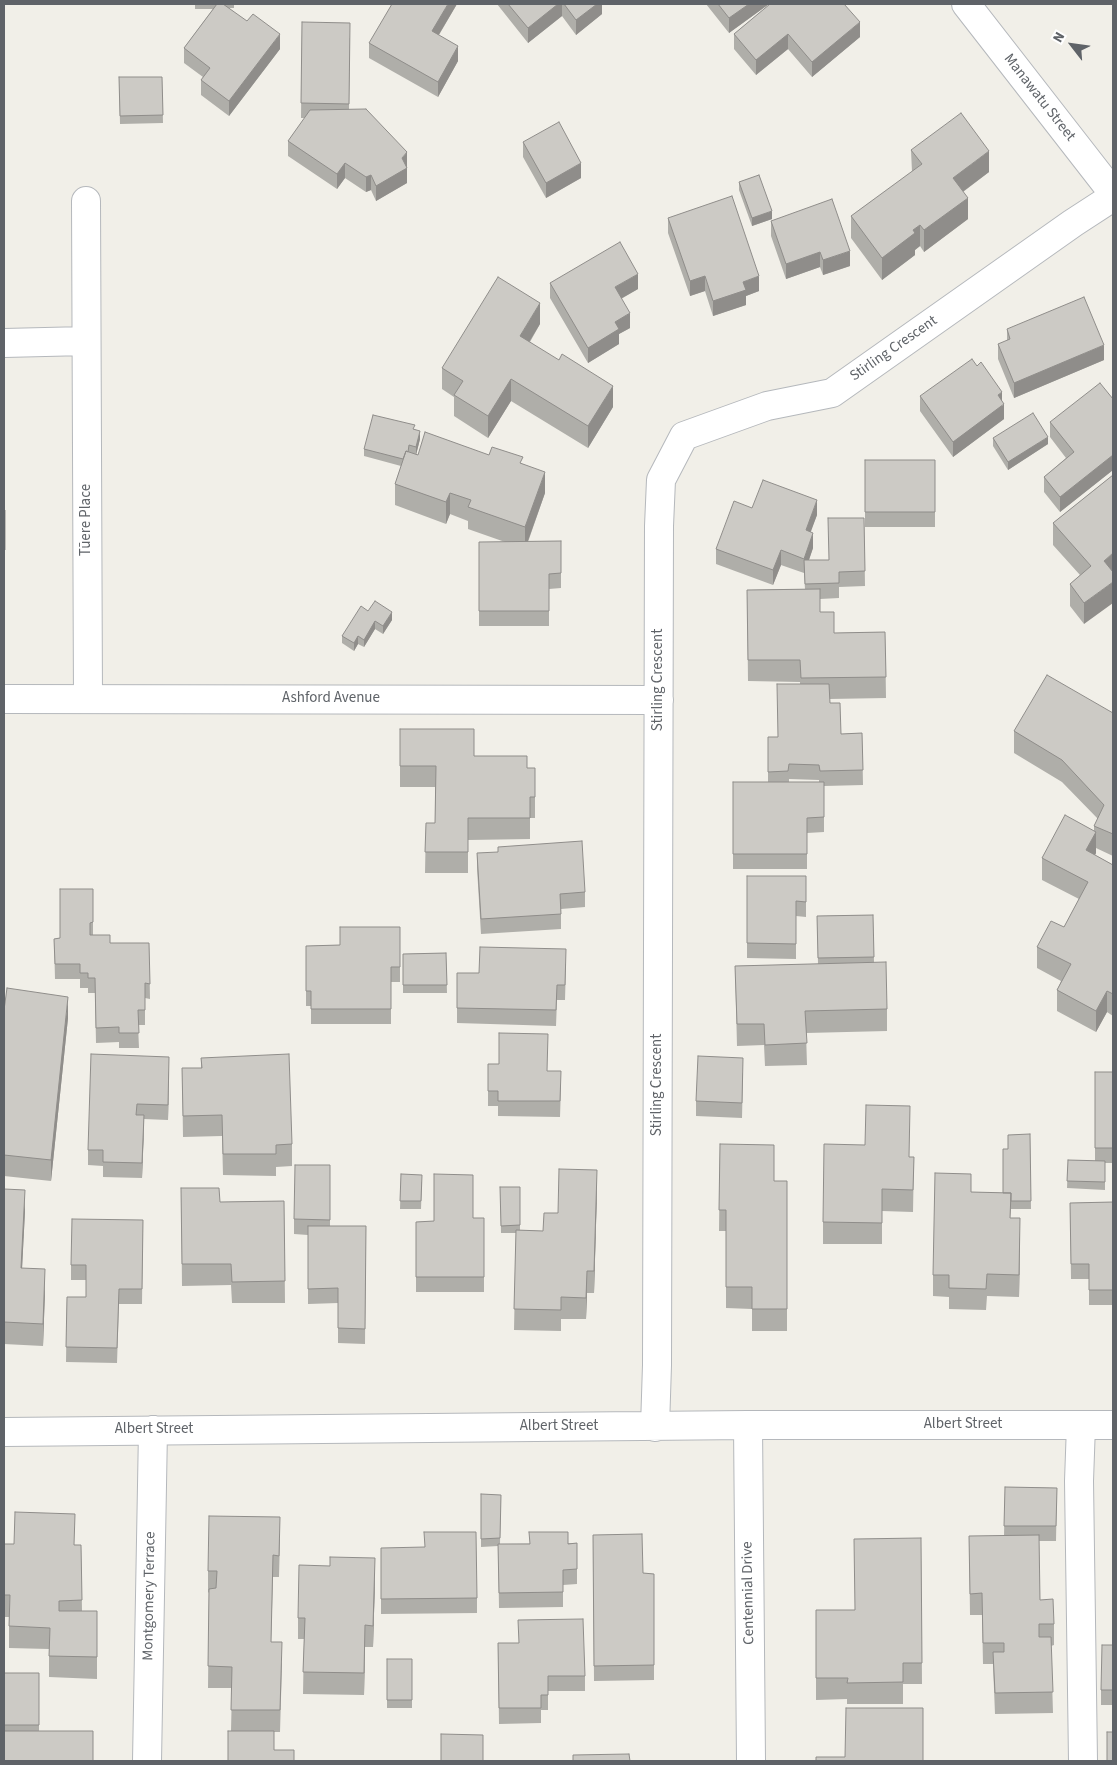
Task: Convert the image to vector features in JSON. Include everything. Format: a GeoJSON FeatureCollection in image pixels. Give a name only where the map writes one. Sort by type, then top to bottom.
{"type":"FeatureCollection","features":[{"type":"Feature","properties":{"kind":"street","name":"Manawatu Street"},"geometry":{"type":"LineString","coordinates":[[966,4],[1113,193]]}},
{"type":"Feature","properties":{"kind":"street","name":"Stirling Crescent"},"geometry":{"type":"LineString","coordinates":[[655,1427],[659,700],[658,526],[661,480],[684,436],[766,406],[832,393],[1073,223],[1113,197]]}},
{"type":"Feature","properties":{"kind":"street","name":"Tūere Place"},"geometry":{"type":"LineString","coordinates":[[86,201],[88,698]]}},
{"type":"Feature","properties":{"kind":"street"},"geometry":{"type":"LineString","coordinates":[[4,343],[86,341]]}},
{"type":"Feature","properties":{"kind":"street","name":"Ashford Avenue"},"geometry":{"type":"LineString","coordinates":[[4,699],[659,700]]}},
{"type":"Feature","properties":{"kind":"street","name":"Albert Street"},"geometry":{"type":"LineString","coordinates":[[4,1432],[748,1425],[1113,1425]]}},
{"type":"Feature","properties":{"kind":"street","name":"Centennial Drive"},"geometry":{"type":"LineString","coordinates":[[748,1425],[751,1761]]}},
{"type":"Feature","properties":{"kind":"street"},"geometry":{"type":"LineString","coordinates":[[1080,1425],[1079,1481],[1084,1761]]}},
{"type":"Feature","properties":{"kind":"street","name":"Montgomery Terrace"},"geometry":{"type":"LineString","coordinates":[[147,1761],[153,1430]]}},
{"type":"Feature","properties":{"kind":"building"},"geometry":{"type":"Polygon","coordinates":[[[217,4],[223,4],[247,21],[253,14],[280,34],[229,101],[201,80],[210,68],[184,48],[217,4]]]}},
{"type":"Feature","properties":{"kind":"building"},"geometry":{"type":"Polygon","coordinates":[[[392,4],[448,4],[432,31],[458,46],[438,82],[369,43],[392,4]]]}},
{"type":"Feature","properties":{"kind":"building"},"geometry":{"type":"Polygon","coordinates":[[[508,4],[558,4],[528,28],[508,4]]]}},
{"type":"Feature","properties":{"kind":"building"},"geometry":{"type":"Polygon","coordinates":[[[564,4],[597,4],[576,20],[564,4]]]}},
{"type":"Feature","properties":{"kind":"building"},"geometry":{"type":"Polygon","coordinates":[[[718,4],[749,4],[729,18],[718,4]]]}},
{"type":"Feature","properties":{"kind":"building"},"geometry":{"type":"Polygon","coordinates":[[[770,4],[844,4],[860,22],[812,62],[788,34],[756,60],[734,34],[770,4]]]}},
{"type":"Feature","properties":{"kind":"building"},"geometry":{"type":"Polygon","coordinates":[[[302,22],[350,23],[349,104],[301,103],[302,22]]]}},
{"type":"Feature","properties":{"kind":"building"},"geometry":{"type":"Polygon","coordinates":[[[119,77],[162,77],[163,115],[120,116],[119,77]]]}},
{"type":"Feature","properties":{"kind":"building"},"geometry":{"type":"Polygon","coordinates":[[[366,109],[407,152],[402,158],[407,168],[376,186],[371,175],[366,177],[345,163],[337,174],[288,141],[310,110],[366,109]]]}},
{"type":"Feature","properties":{"kind":"building"},"geometry":{"type":"Polygon","coordinates":[[[961,113],[989,151],[953,178],[968,198],[924,230],[920,225],[913,230],[915,233],[882,258],[851,216],[922,164],[911,150],[961,113]]]}},
{"type":"Feature","properties":{"kind":"building"},"geometry":{"type":"Polygon","coordinates":[[[559,122],[581,163],[546,183],[523,142],[559,122]]]}},
{"type":"Feature","properties":{"kind":"building"},"geometry":{"type":"Polygon","coordinates":[[[759,175],[772,211],[752,218],[739,182],[759,175]]]}},
{"type":"Feature","properties":{"kind":"building"},"geometry":{"type":"Polygon","coordinates":[[[732,196],[759,276],[743,282],[746,290],[713,301],[705,276],[690,281],[668,218],[732,196]]]}},
{"type":"Feature","properties":{"kind":"building"},"geometry":{"type":"Polygon","coordinates":[[[832,199],[850,251],[823,260],[820,252],[786,264],[771,221],[832,199]]]}},
{"type":"Feature","properties":{"kind":"building"},"geometry":{"type":"Polygon","coordinates":[[[620,242],[638,274],[615,287],[630,313],[615,322],[619,329],[588,348],[550,283],[620,242]]]}},
{"type":"Feature","properties":{"kind":"building"},"geometry":{"type":"Polygon","coordinates":[[[498,277],[540,303],[520,336],[559,360],[562,354],[613,386],[588,426],[511,379],[488,416],[454,395],[463,381],[442,368],[498,277]]]}},
{"type":"Feature","properties":{"kind":"building"},"geometry":{"type":"Polygon","coordinates":[[[1084,297],[1104,345],[1014,383],[998,344],[1010,339],[1007,329],[1084,297]]]}},
{"type":"Feature","properties":{"kind":"building"},"geometry":{"type":"Polygon","coordinates":[[[972,359],[977,366],[981,362],[1002,392],[998,395],[1004,404],[953,442],[920,396],[972,359]]]}},
{"type":"Feature","properties":{"kind":"building"},"geometry":{"type":"Polygon","coordinates":[[[1100,383],[1113,399],[1113,455],[1060,497],[1044,477],[1074,452],[1050,422],[1100,383]]]}},
{"type":"Feature","properties":{"kind":"building"},"geometry":{"type":"Polygon","coordinates":[[[1033,413],[1048,437],[1008,462],[993,438],[1033,413]]]}},
{"type":"Feature","properties":{"kind":"building"},"geometry":{"type":"Polygon","coordinates":[[[373,415],[415,425],[413,429],[420,431],[416,447],[409,445],[408,452],[406,451],[403,459],[364,449],[373,415]]]}},
{"type":"Feature","properties":{"kind":"building"},"geometry":{"type":"Polygon","coordinates":[[[425,432],[489,455],[492,447],[523,457],[520,463],[545,472],[525,527],[468,507],[471,500],[450,493],[446,502],[395,484],[406,451],[418,455],[425,432]]]}},
{"type":"Feature","properties":{"kind":"building"},"geometry":{"type":"Polygon","coordinates":[[[865,460],[935,460],[935,512],[865,512],[865,460]]]}},
{"type":"Feature","properties":{"kind":"building"},"geometry":{"type":"Polygon","coordinates":[[[1113,475],[1113,553],[1104,561],[1113,572],[1113,582],[1084,603],[1070,584],[1091,566],[1053,523],[1113,475]]]}},
{"type":"Feature","properties":{"kind":"building"},"geometry":{"type":"Polygon","coordinates":[[[763,480],[817,500],[806,530],[813,533],[804,559],[781,550],[773,570],[716,549],[734,501],[752,508],[763,480]]]}},
{"type":"Feature","properties":{"kind":"building"},"geometry":{"type":"Polygon","coordinates":[[[5,510],[5,550],[4,550],[5,510]]]}},
{"type":"Feature","properties":{"kind":"building"},"geometry":{"type":"Polygon","coordinates":[[[828,518],[864,518],[865,571],[839,572],[839,583],[805,584],[804,560],[829,560],[828,518]]]}},
{"type":"Feature","properties":{"kind":"building"},"geometry":{"type":"Polygon","coordinates":[[[561,541],[561,573],[549,574],[549,611],[479,611],[479,542],[561,541]]]}},
{"type":"Feature","properties":{"kind":"building"},"geometry":{"type":"Polygon","coordinates":[[[820,589],[820,612],[834,612],[834,633],[885,632],[886,677],[801,678],[800,660],[748,660],[747,590],[820,589]]]}},
{"type":"Feature","properties":{"kind":"building"},"geometry":{"type":"Polygon","coordinates":[[[375,601],[392,612],[383,626],[375,621],[364,640],[358,636],[354,643],[342,636],[361,606],[368,611],[375,601]]]}},
{"type":"Feature","properties":{"kind":"building"},"geometry":{"type":"Polygon","coordinates":[[[1047,675],[1113,713],[1113,834],[1094,826],[1104,805],[1062,760],[1014,731],[1047,675]]]}},
{"type":"Feature","properties":{"kind":"building"},"geometry":{"type":"Polygon","coordinates":[[[777,684],[829,684],[830,703],[840,703],[841,734],[862,733],[863,770],[820,771],[819,765],[789,764],[788,771],[768,772],[768,737],[778,737],[777,684]]]}},
{"type":"Feature","properties":{"kind":"building"},"geometry":{"type":"Polygon","coordinates":[[[400,729],[474,729],[474,756],[527,756],[527,768],[535,768],[535,797],[530,797],[530,818],[468,818],[468,852],[425,852],[426,823],[435,823],[436,766],[400,766],[400,729]]]}},
{"type":"Feature","properties":{"kind":"building"},"geometry":{"type":"Polygon","coordinates":[[[733,782],[824,782],[824,817],[807,818],[807,854],[733,854],[733,782]]]}},
{"type":"Feature","properties":{"kind":"building"},"geometry":{"type":"Polygon","coordinates":[[[1065,815],[1096,832],[1086,850],[1113,865],[1113,994],[1107,991],[1096,1011],[1057,990],[1071,964],[1037,947],[1051,921],[1064,927],[1088,882],[1042,858],[1065,815]]]}},
{"type":"Feature","properties":{"kind":"building"},"geometry":{"type":"Polygon","coordinates":[[[582,841],[585,892],[560,894],[561,914],[481,919],[477,853],[498,852],[498,847],[582,841]]]}},
{"type":"Feature","properties":{"kind":"building"},"geometry":{"type":"Polygon","coordinates":[[[747,876],[806,876],[806,902],[796,901],[796,944],[747,943],[747,876]]]}},
{"type":"Feature","properties":{"kind":"building"},"geometry":{"type":"Polygon","coordinates":[[[60,889],[93,889],[93,922],[90,923],[90,935],[110,935],[110,943],[149,943],[150,984],[145,983],[145,1010],[138,1010],[139,1033],[119,1033],[119,1027],[96,1028],[95,978],[88,978],[88,973],[80,973],[80,964],[55,964],[54,939],[60,938],[60,889]]]}},
{"type":"Feature","properties":{"kind":"building"},"geometry":{"type":"Polygon","coordinates":[[[873,915],[874,957],[818,958],[817,916],[873,915]]]}},
{"type":"Feature","properties":{"kind":"building"},"geometry":{"type":"Polygon","coordinates":[[[340,927],[400,927],[400,967],[391,967],[391,1009],[311,1009],[311,991],[306,991],[306,946],[340,945],[340,927]]]}},
{"type":"Feature","properties":{"kind":"building"},"geometry":{"type":"Polygon","coordinates":[[[480,947],[566,949],[565,985],[557,985],[556,1010],[457,1008],[457,973],[479,973],[480,947]]]}},
{"type":"Feature","properties":{"kind":"building"},"geometry":{"type":"Polygon","coordinates":[[[446,953],[447,985],[403,985],[403,954],[446,953]]]}},
{"type":"Feature","properties":{"kind":"building"},"geometry":{"type":"Polygon","coordinates":[[[886,962],[887,1009],[805,1011],[807,1043],[765,1045],[764,1024],[737,1024],[735,966],[886,962]]]}},
{"type":"Feature","properties":{"kind":"building"},"geometry":{"type":"Polygon","coordinates":[[[7,988],[68,997],[51,1160],[4,1155],[4,1010],[7,988]]]}},
{"type":"Feature","properties":{"kind":"building"},"geometry":{"type":"Polygon","coordinates":[[[499,1033],[548,1034],[547,1071],[561,1071],[560,1101],[498,1101],[498,1091],[488,1091],[488,1064],[499,1064],[499,1033]]]}},
{"type":"Feature","properties":{"kind":"building"},"geometry":{"type":"Polygon","coordinates":[[[91,1054],[169,1057],[168,1105],[137,1104],[136,1115],[144,1115],[142,1163],[103,1162],[103,1150],[88,1150],[91,1054]]]}},
{"type":"Feature","properties":{"kind":"building"},"geometry":{"type":"Polygon","coordinates":[[[289,1054],[292,1144],[276,1145],[276,1154],[223,1154],[222,1115],[183,1116],[182,1068],[202,1068],[201,1058],[289,1054]]]}},
{"type":"Feature","properties":{"kind":"building"},"geometry":{"type":"Polygon","coordinates":[[[698,1056],[743,1058],[742,1103],[696,1101],[698,1056]]]}},
{"type":"Feature","properties":{"kind":"building"},"geometry":{"type":"Polygon","coordinates":[[[1095,1072],[1113,1072],[1113,1148],[1095,1148],[1095,1072]]]}},
{"type":"Feature","properties":{"kind":"building"},"geometry":{"type":"Polygon","coordinates":[[[866,1105],[910,1106],[909,1157],[914,1157],[913,1190],[882,1189],[882,1223],[823,1222],[824,1144],[865,1145],[866,1105]]]}},
{"type":"Feature","properties":{"kind":"building"},"geometry":{"type":"Polygon","coordinates":[[[1030,1134],[1031,1201],[1011,1201],[1011,1193],[1003,1193],[1003,1149],[1008,1149],[1008,1135],[1030,1134]]]}},
{"type":"Feature","properties":{"kind":"building"},"geometry":{"type":"Polygon","coordinates":[[[720,1144],[774,1145],[774,1181],[787,1181],[787,1309],[752,1309],[752,1287],[726,1287],[726,1210],[719,1210],[720,1144]]]}},
{"type":"Feature","properties":{"kind":"building"},"geometry":{"type":"Polygon","coordinates":[[[1068,1160],[1105,1161],[1105,1182],[1067,1181],[1068,1160]]]}},
{"type":"Feature","properties":{"kind":"building"},"geometry":{"type":"Polygon","coordinates":[[[295,1165],[330,1165],[330,1220],[294,1219],[295,1165]]]}},
{"type":"Feature","properties":{"kind":"building"},"geometry":{"type":"Polygon","coordinates":[[[559,1169],[597,1170],[594,1271],[587,1271],[586,1298],[561,1297],[561,1310],[514,1309],[516,1230],[543,1231],[544,1213],[558,1213],[559,1169]]]}},
{"type":"Feature","properties":{"kind":"building"},"geometry":{"type":"Polygon","coordinates":[[[935,1173],[971,1174],[971,1192],[1011,1193],[1010,1218],[1020,1218],[1019,1275],[987,1274],[986,1289],[949,1288],[949,1275],[933,1275],[935,1173]]]}},
{"type":"Feature","properties":{"kind":"building"},"geometry":{"type":"Polygon","coordinates":[[[401,1174],[422,1175],[421,1201],[400,1201],[401,1174]]]}},
{"type":"Feature","properties":{"kind":"building"},"geometry":{"type":"Polygon","coordinates":[[[434,1174],[473,1175],[473,1218],[484,1218],[484,1277],[416,1277],[416,1222],[434,1221],[434,1174]]]}},
{"type":"Feature","properties":{"kind":"building"},"geometry":{"type":"Polygon","coordinates":[[[500,1187],[520,1187],[520,1225],[501,1226],[500,1187]]]}},
{"type":"Feature","properties":{"kind":"building"},"geometry":{"type":"Polygon","coordinates":[[[181,1188],[219,1188],[220,1202],[284,1201],[285,1281],[232,1282],[231,1264],[182,1264],[181,1188]]]}},
{"type":"Feature","properties":{"kind":"building"},"geometry":{"type":"Polygon","coordinates":[[[4,1189],[25,1190],[21,1268],[45,1269],[43,1324],[4,1322],[4,1189]]]}},
{"type":"Feature","properties":{"kind":"building"},"geometry":{"type":"Polygon","coordinates":[[[1113,1202],[1113,1290],[1089,1290],[1089,1264],[1071,1264],[1070,1203],[1113,1202]]]}},
{"type":"Feature","properties":{"kind":"building"},"geometry":{"type":"Polygon","coordinates":[[[72,1219],[143,1220],[142,1289],[119,1289],[117,1348],[66,1347],[67,1297],[86,1297],[86,1265],[71,1265],[72,1219]]]}},
{"type":"Feature","properties":{"kind":"building"},"geometry":{"type":"Polygon","coordinates":[[[308,1226],[366,1226],[365,1329],[338,1328],[338,1288],[308,1289],[308,1226]]]}},
{"type":"Feature","properties":{"kind":"building"},"geometry":{"type":"Polygon","coordinates":[[[1005,1487],[1057,1488],[1056,1526],[1004,1526],[1005,1487]]]}},
{"type":"Feature","properties":{"kind":"building"},"geometry":{"type":"Polygon","coordinates":[[[481,1494],[501,1495],[500,1538],[481,1539],[481,1494]]]}},
{"type":"Feature","properties":{"kind":"building"},"geometry":{"type":"Polygon","coordinates":[[[15,1512],[75,1514],[74,1545],[81,1545],[82,1600],[59,1601],[59,1611],[97,1611],[97,1657],[49,1656],[50,1628],[9,1626],[10,1595],[4,1595],[4,1544],[14,1544],[15,1512]]]}},
{"type":"Feature","properties":{"kind":"building"},"geometry":{"type":"Polygon","coordinates":[[[209,1516],[280,1517],[279,1556],[273,1555],[271,1642],[282,1642],[280,1710],[231,1710],[232,1667],[208,1666],[209,1589],[216,1588],[217,1571],[208,1571],[209,1516]]]}},
{"type":"Feature","properties":{"kind":"building"},"geometry":{"type":"Polygon","coordinates":[[[424,1532],[476,1532],[477,1598],[381,1599],[381,1548],[425,1547],[424,1532]]]}},
{"type":"Feature","properties":{"kind":"building"},"geometry":{"type":"Polygon","coordinates":[[[529,1532],[568,1532],[568,1544],[577,1543],[577,1569],[563,1570],[563,1592],[499,1593],[498,1544],[530,1544],[529,1532]]]}},
{"type":"Feature","properties":{"kind":"building"},"geometry":{"type":"Polygon","coordinates":[[[642,1534],[643,1573],[654,1574],[654,1665],[594,1666],[593,1535],[642,1534]]]}},
{"type":"Feature","properties":{"kind":"building"},"geometry":{"type":"Polygon","coordinates":[[[1039,1535],[1040,1600],[1053,1599],[1054,1624],[1039,1624],[1039,1637],[1051,1637],[1053,1692],[995,1693],[993,1652],[1004,1652],[1004,1643],[983,1643],[982,1593],[970,1594],[969,1536],[1039,1535]]]}},
{"type":"Feature","properties":{"kind":"building"},"geometry":{"type":"Polygon","coordinates":[[[921,1538],[922,1663],[903,1663],[903,1682],[847,1683],[848,1678],[816,1678],[816,1610],[855,1610],[854,1539],[921,1538]]]}},
{"type":"Feature","properties":{"kind":"building"},"geometry":{"type":"Polygon","coordinates":[[[330,1557],[375,1558],[373,1626],[365,1625],[364,1673],[303,1672],[305,1618],[298,1618],[299,1565],[330,1566],[330,1557]]]}},
{"type":"Feature","properties":{"kind":"building"},"geometry":{"type":"Polygon","coordinates":[[[583,1619],[585,1676],[548,1676],[548,1695],[541,1695],[541,1708],[499,1708],[498,1643],[519,1643],[518,1620],[583,1619]]]}},
{"type":"Feature","properties":{"kind":"building"},"geometry":{"type":"Polygon","coordinates":[[[1102,1645],[1113,1645],[1113,1690],[1101,1690],[1102,1645]]]}},
{"type":"Feature","properties":{"kind":"building"},"geometry":{"type":"Polygon","coordinates":[[[387,1659],[412,1659],[412,1700],[387,1700],[387,1659]]]}},
{"type":"Feature","properties":{"kind":"building"},"geometry":{"type":"Polygon","coordinates":[[[4,1673],[39,1673],[39,1725],[4,1725],[4,1673]]]}},
{"type":"Feature","properties":{"kind":"building"},"geometry":{"type":"Polygon","coordinates":[[[846,1708],[923,1708],[923,1761],[816,1761],[816,1757],[845,1757],[846,1708]]]}},
{"type":"Feature","properties":{"kind":"building"},"geometry":{"type":"Polygon","coordinates":[[[4,1731],[93,1731],[93,1761],[4,1761],[4,1731]]]}},
{"type":"Feature","properties":{"kind":"building"},"geometry":{"type":"Polygon","coordinates":[[[228,1731],[274,1731],[274,1750],[294,1750],[294,1761],[228,1761],[228,1731]]]}},
{"type":"Feature","properties":{"kind":"building"},"geometry":{"type":"Polygon","coordinates":[[[1107,1732],[1113,1732],[1113,1761],[1107,1761],[1107,1732]]]}},
{"type":"Feature","properties":{"kind":"building"},"geometry":{"type":"Polygon","coordinates":[[[441,1734],[483,1735],[483,1761],[441,1761],[441,1734]]]}},
{"type":"Feature","properties":{"kind":"building"},"geometry":{"type":"Polygon","coordinates":[[[629,1754],[630,1761],[573,1761],[573,1755],[629,1754]]]}}]}
